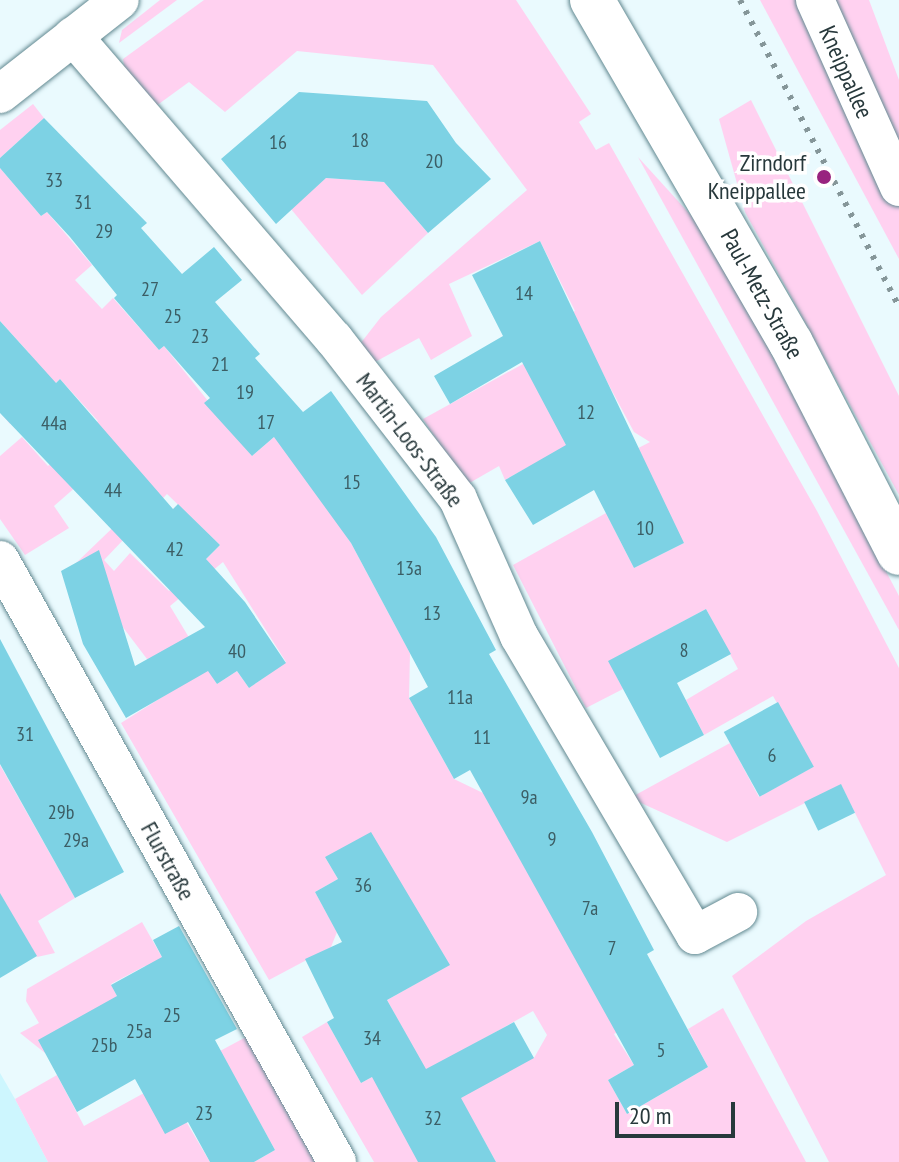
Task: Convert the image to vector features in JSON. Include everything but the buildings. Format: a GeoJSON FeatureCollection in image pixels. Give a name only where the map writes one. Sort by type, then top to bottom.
{"type":"FeatureCollection","features":[{"type":"Feature","properties":{"kind":"street"},"geometry":{"type":"LineString","coordinates":[[73,36],[105,0]]}},
{"type":"Feature","properties":{"kind":"street"},"geometry":{"type":"LineString","coordinates":[[0,94],[120,0]]}},
{"type":"Feature","properties":{"kind":"street","name":"Paul-Metz-Straße"},"geometry":{"type":"LineString","coordinates":[[592,0],[791,343],[899,553]]}},
{"type":"Feature","properties":{"kind":"street","name":"Kneippallee"},"geometry":{"type":"LineString","coordinates":[[815,0],[899,187]]}},
{"type":"Feature","properties":{"kind":"street","name":"Martin-Loos-Straße"},"geometry":{"type":"LineString","coordinates":[[73,36],[328,332],[458,499],[519,636],[695,935],[738,912]]}},
{"type":"Feature","properties":{"kind":"street","name":"Flurstraße"},"geometry":{"type":"LineString","coordinates":[[0,560],[337,1162]]}},
{"type":"Feature","properties":{"kind":"shaded area"},"geometry":{"type":"Polygon","coordinates":[[[160,0],[177,0],[119,43],[122,30],[160,0]]]}},
{"type":"Feature","properties":{"kind":"shaded area"},"geometry":{"type":"Polygon","coordinates":[[[204,0],[516,0],[591,114],[579,122],[596,150],[609,143],[817,511],[899,668],[899,1162],[829,1162],[732,976],[806,921],[886,875],[841,785],[727,842],[630,798],[730,743],[759,797],[813,767],[773,696],[704,735],[686,700],[738,669],[706,609],[609,661],[623,689],[586,708],[513,565],[606,513],[634,568],[684,543],[594,490],[586,475],[528,467],[505,480],[499,466],[466,485],[423,419],[572,337],[562,318],[575,311],[540,241],[449,284],[472,336],[431,360],[419,338],[375,362],[360,344],[381,317],[527,190],[433,65],[297,51],[225,112],[189,82],[156,106],[125,72],[123,59],[204,0]],[[596,361],[586,475],[650,442],[634,432],[596,361]]]}},
{"type":"Feature","properties":{"kind":"shaded area"},"geometry":{"type":"Polygon","coordinates":[[[760,0],[806,0],[899,207],[899,259],[760,0]]]}},
{"type":"Feature","properties":{"kind":"shaded area"},"geometry":{"type":"Polygon","coordinates":[[[825,0],[869,0],[899,80],[899,167],[825,0]]]}},
{"type":"Feature","properties":{"kind":"shaded area"},"geometry":{"type":"Polygon","coordinates":[[[751,100],[899,396],[899,495],[745,212],[719,119],[751,100]]]}},
{"type":"Feature","properties":{"kind":"shaded area"},"geometry":{"type":"Polygon","coordinates":[[[33,104],[44,118],[0,158],[0,130],[33,104]]]}},
{"type":"Feature","properties":{"kind":"shaded area"},"geometry":{"type":"Polygon","coordinates":[[[638,157],[708,234],[899,596],[899,630],[638,157]]]}},
{"type":"Feature","properties":{"kind":"shaded area"},"geometry":{"type":"Polygon","coordinates":[[[0,168],[41,216],[47,212],[92,265],[75,280],[102,309],[113,298],[159,350],[164,346],[252,456],[280,432],[351,543],[410,653],[409,698],[454,779],[483,793],[569,945],[626,1027],[614,1034],[634,1065],[608,1080],[627,1114],[708,1067],[688,1029],[723,1008],[806,1162],[496,1162],[449,1078],[418,1162],[374,1162],[302,1037],[327,1022],[361,1083],[416,1053],[387,1000],[449,965],[430,931],[325,857],[338,879],[315,892],[337,932],[331,947],[269,980],[121,723],[167,694],[147,659],[75,564],[153,489],[118,450],[54,506],[69,528],[25,555],[0,519],[0,456],[22,437],[48,466],[98,421],[60,379],[10,424],[0,412],[29,353],[0,321],[0,168]],[[167,494],[104,560],[114,571],[130,553],[169,591],[186,574],[209,563],[206,559],[220,545],[167,494]],[[223,562],[170,606],[217,684],[237,671],[249,688],[286,662],[223,562]],[[533,1011],[476,1043],[534,1058],[547,1035],[533,1011]]]}},
{"type":"Feature","properties":{"kind":"shaded area"},"geometry":{"type":"Polygon","coordinates":[[[326,178],[384,182],[428,233],[362,295],[291,209],[326,178]]]}},
{"type":"Feature","properties":{"kind":"shaded area"},"geometry":{"type":"Polygon","coordinates":[[[0,765],[75,898],[38,921],[55,953],[37,957],[0,895],[0,765]]]}},
{"type":"Feature","properties":{"kind":"shaded area"},"geometry":{"type":"Polygon","coordinates":[[[142,922],[167,966],[145,966],[111,984],[117,996],[45,1053],[20,1033],[39,1023],[26,1001],[27,989],[142,922]]]}},
{"type":"Feature","properties":{"kind":"shaded area"},"geometry":{"type":"Polygon","coordinates":[[[246,1037],[315,1162],[254,1162],[275,1150],[220,1051],[246,1037]]]}},
{"type":"Feature","properties":{"kind":"shaded area"},"geometry":{"type":"Polygon","coordinates":[[[184,1071],[187,1123],[210,1162],[48,1162],[15,1099],[57,1075],[84,1126],[184,1071]]]}},
{"type":"Feature","properties":{"kind":"shaded area"},"geometry":{"type":"Polygon","coordinates":[[[0,1073],[15,1099],[48,1162],[0,1162],[0,1073]]]}},
{"type":"Feature","properties":{"kind":"railway"},"geometry":{"type":"LineString","coordinates":[[740,0],[899,307]]}},
{"type":"Feature","properties":{"kind":"place","name":"Zirndorf Kneippallee"},"geometry":{"type":"Point","coordinates":[824,177]}}]}
